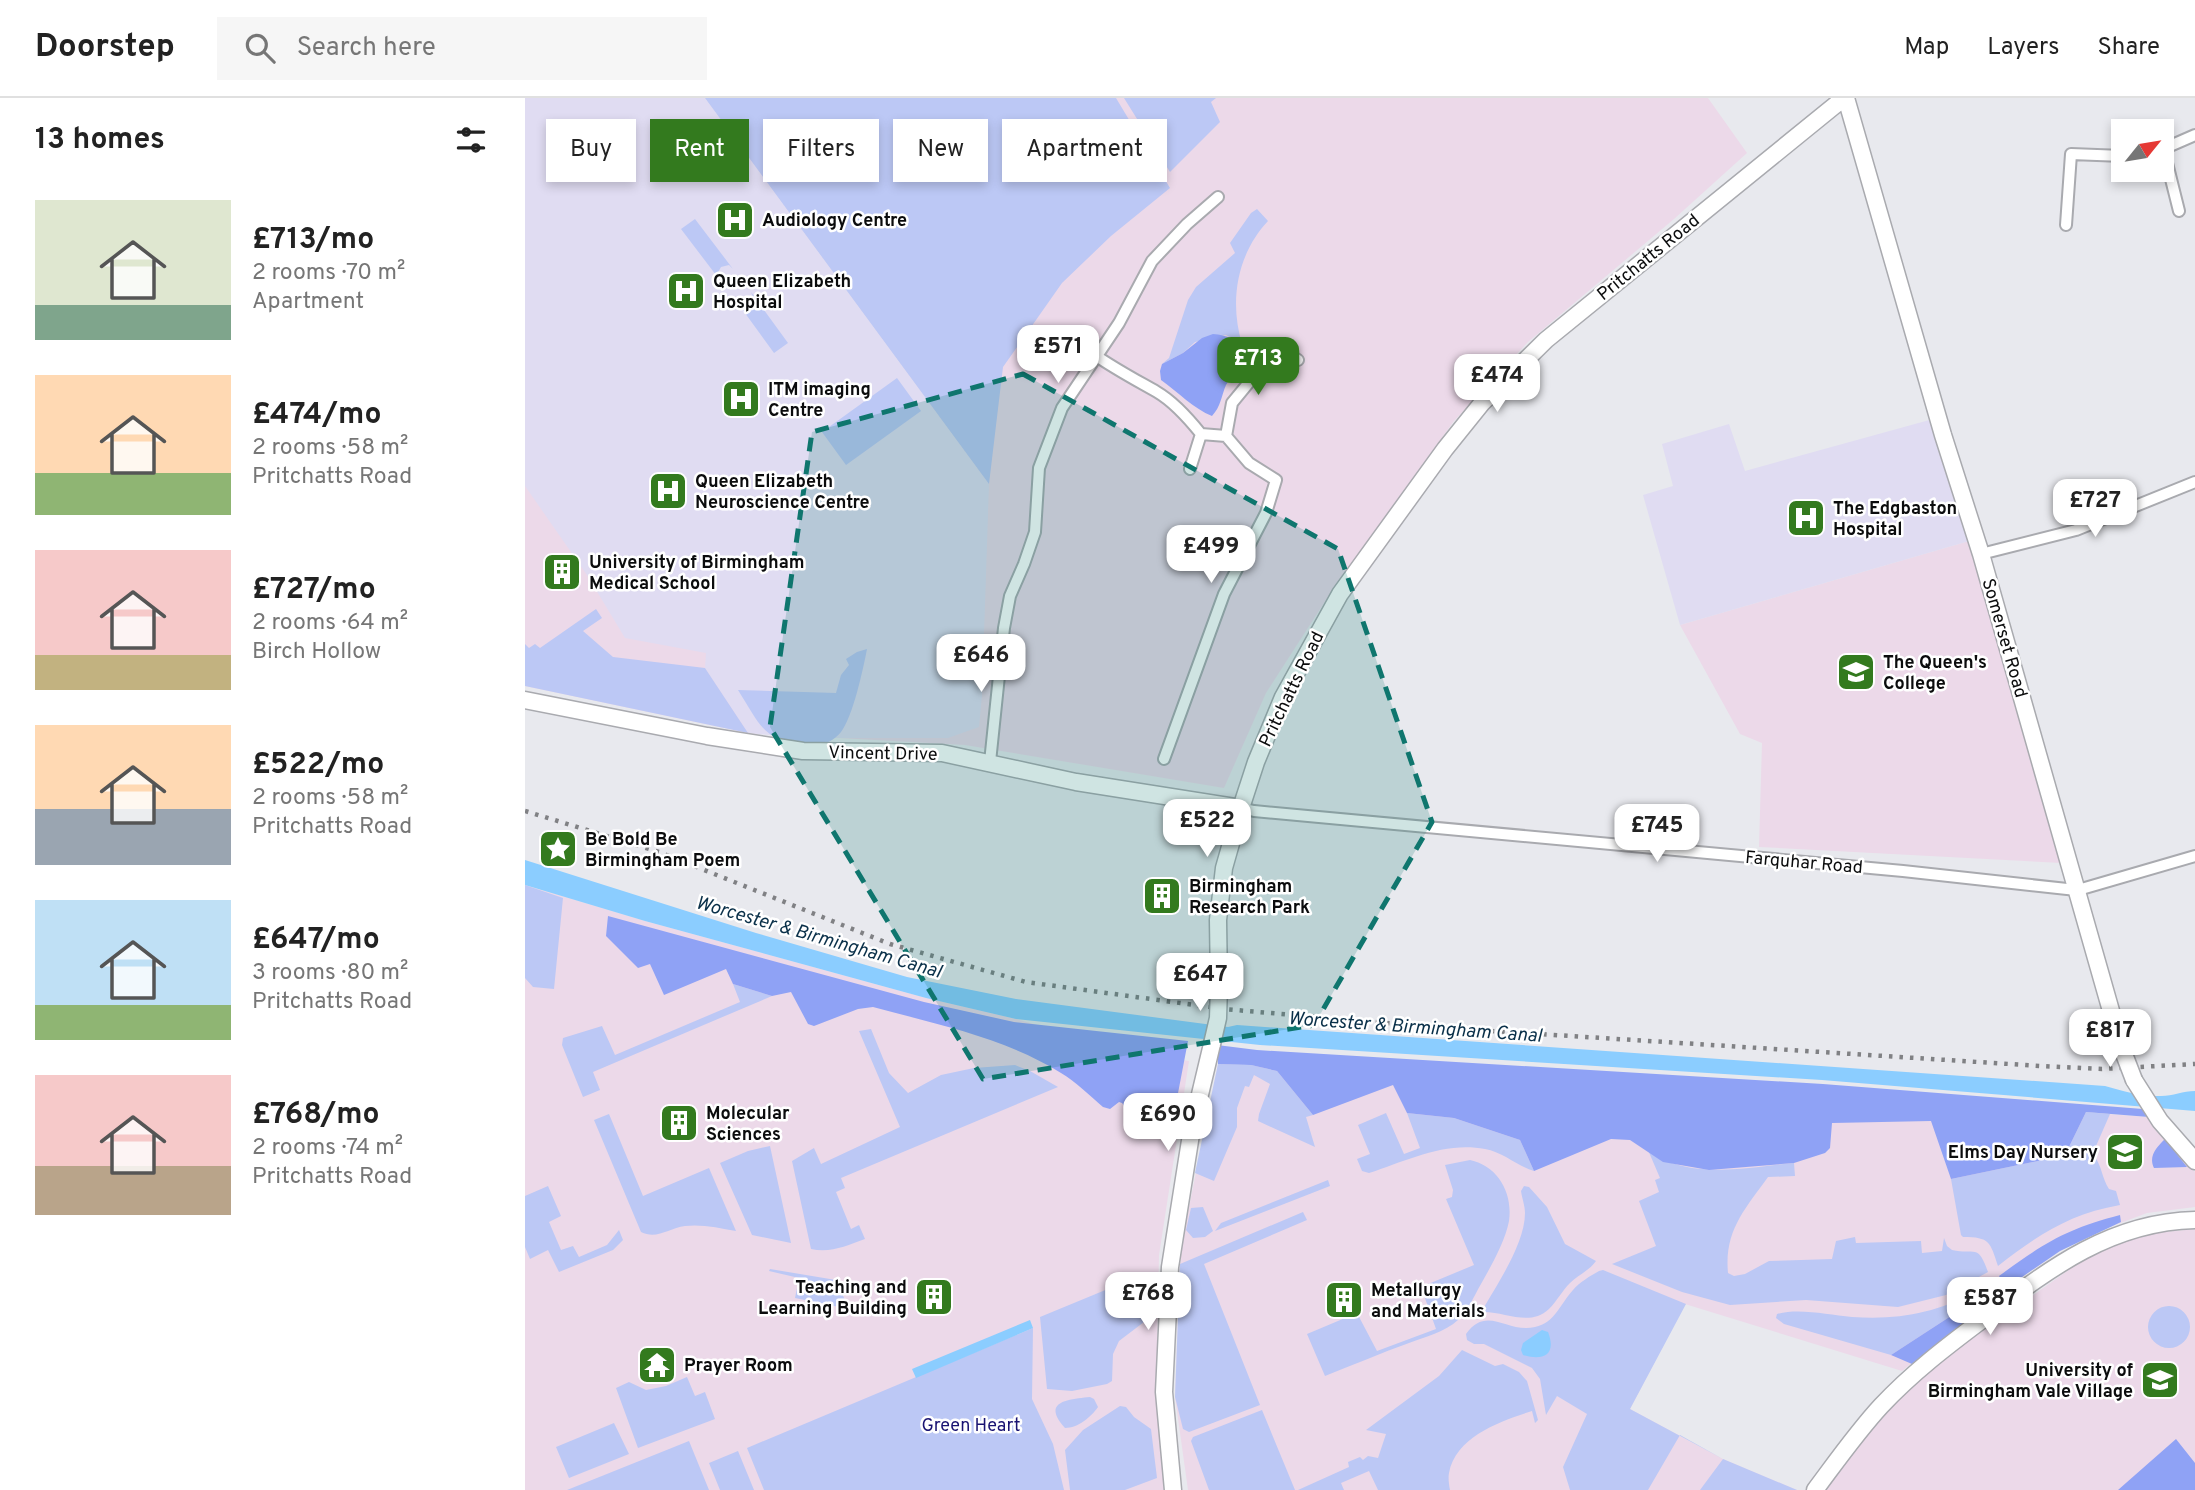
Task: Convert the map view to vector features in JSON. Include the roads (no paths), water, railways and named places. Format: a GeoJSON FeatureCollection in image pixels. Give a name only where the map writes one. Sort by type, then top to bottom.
{"type":"FeatureCollection","features":[{"type":"Feature","properties":{"kind":"street","name":"Somerset Road"},"geometry":{"type":"LineString","coordinates":[[1845,98],[1943,435],[1981,554],[2121,1046],[2136,1083],[2160,1121],[2195,1161]]}},
{"type":"Feature","properties":{"kind":"street","name":"Pritchatts Road"},"geometry":{"type":"LineString","coordinates":[[1173,1490],[1164,1392],[1170,1267],[1192,1128],[1218,1018],[1218,920],[1224,868],[1256,762],[1283,696],[1328,614],[1418,486],[1482,403],[1546,340],[1845,98]]}},
{"type":"Feature","properties":{"kind":"street"},"geometry":{"type":"LineString","coordinates":[[2174,144],[2195,135]]}},
{"type":"Feature","properties":{"kind":"street"},"geometry":{"type":"LineString","coordinates":[[2066,225],[2071,153],[2111,155]]}},
{"type":"Feature","properties":{"kind":"street"},"geometry":{"type":"LineString","coordinates":[[2172,182],[2179,211]]}},
{"type":"Feature","properties":{"kind":"street"},"geometry":{"type":"LineString","coordinates":[[990,762],[1004,628],[1010,596],[1035,532],[1039,468],[1062,408],[1095,355],[1119,323],[1151,261],[1218,197]]}},
{"type":"Feature","properties":{"kind":"street"},"geometry":{"type":"LineString","coordinates":[[1226,436],[1232,403],[1278,346],[1298,360]]}},
{"type":"Feature","properties":{"kind":"street"},"geometry":{"type":"LineString","coordinates":[[1095,355],[1125,376],[1159,393],[1188,418],[1201,434],[1226,436],[1249,463],[1276,481],[1266,513],[1224,594],[1164,759]]}},
{"type":"Feature","properties":{"kind":"street"},"geometry":{"type":"LineString","coordinates":[[1190,469],[1201,434]]}},
{"type":"Feature","properties":{"kind":"street"},"geometry":{"type":"LineString","coordinates":[[1981,554],[2076,530],[2195,482]]}},
{"type":"Feature","properties":{"kind":"street","name":"Vincent Drive"},"geometry":{"type":"LineString","coordinates":[[525,700],[707,736],[803,751],[926,752],[990,762],[1076,782],[1241,808]]}},
{"type":"Feature","properties":{"kind":"street","name":"Farquhar Road"},"geometry":{"type":"LineString","coordinates":[[1241,808],[2078,890],[2195,856]]}},
{"type":"Feature","properties":{"kind":"street"},"geometry":{"type":"LineString","coordinates":[[1815,1490],[1879,1408],[1916,1370],[2031,1282],[2073,1255],[2125,1231],[2175,1220],[2195,1220]]}},
{"type":"Feature","properties":{"kind":"railway"},"geometry":{"type":"LineString","coordinates":[[525,811],[659,852],[890,944],[1026,982],[1224,1009],[1445,1028],[2102,1069],[2195,1064]]}},
{"type":"Feature","properties":{"kind":"place","name":"Audiology Centre"},"geometry":{"type":"Point","coordinates":[735,220]}},
{"type":"Feature","properties":{"kind":"place","name":"Queen Elizabeth Hospital"},"geometry":{"type":"Point","coordinates":[686,291]}},
{"type":"Feature","properties":{"kind":"place","name":"ITM imaging Centre"},"geometry":{"type":"Point","coordinates":[741,399]}},
{"type":"Feature","properties":{"kind":"place","name":"Queen Elizabeth Neuroscience Centre"},"geometry":{"type":"Point","coordinates":[668,491]}},
{"type":"Feature","properties":{"kind":"place","name":"The Edgbaston Hospital"},"geometry":{"type":"Point","coordinates":[1806,518]}},
{"type":"Feature","properties":{"kind":"place","name":"University of Birmingham Medical School"},"geometry":{"type":"Point","coordinates":[562,572]}},
{"type":"Feature","properties":{"kind":"place","name":"The Queen's College"},"geometry":{"type":"Point","coordinates":[1856,672]}},
{"type":"Feature","properties":{"kind":"place","name":"Be Bold Be Birmingham Poem"},"geometry":{"type":"Point","coordinates":[558,849]}},
{"type":"Feature","properties":{"kind":"place","name":"Birmingham Research Park"},"geometry":{"type":"Point","coordinates":[1162,896]}},
{"type":"Feature","properties":{"kind":"place","name":"Molecular Sciences"},"geometry":{"type":"Point","coordinates":[679,1123]}},
{"type":"Feature","properties":{"kind":"place","name":"Elms Day Nursery"},"geometry":{"type":"Point","coordinates":[2125,1152]}},
{"type":"Feature","properties":{"kind":"place","name":"Teaching and Learning Building"},"geometry":{"type":"Point","coordinates":[934,1297]}},
{"type":"Feature","properties":{"kind":"place","name":"Metallurgy and Materials"},"geometry":{"type":"Point","coordinates":[1344,1300]}},
{"type":"Feature","properties":{"kind":"place","name":"Prayer Room"},"geometry":{"type":"Point","coordinates":[657,1365]}},
{"type":"Feature","properties":{"kind":"place","name":"University of Birmingham Vale Village"},"geometry":{"type":"Point","coordinates":[2160,1380]}},
{"type":"Feature","properties":{"kind":"water label","name":"Worcester & Birmingham Canal"},"geometry":{"type":"Point","coordinates":[819,936]}},
{"type":"Feature","properties":{"kind":"water label","name":"Worcester & Birmingham Canal"},"geometry":{"type":"Point","coordinates":[1415,1026]}},
{"type":"Feature","properties":{"kind":"park label","name":"Green Heart"},"geometry":{"type":"Point","coordinates":[971,1425]}}]}
